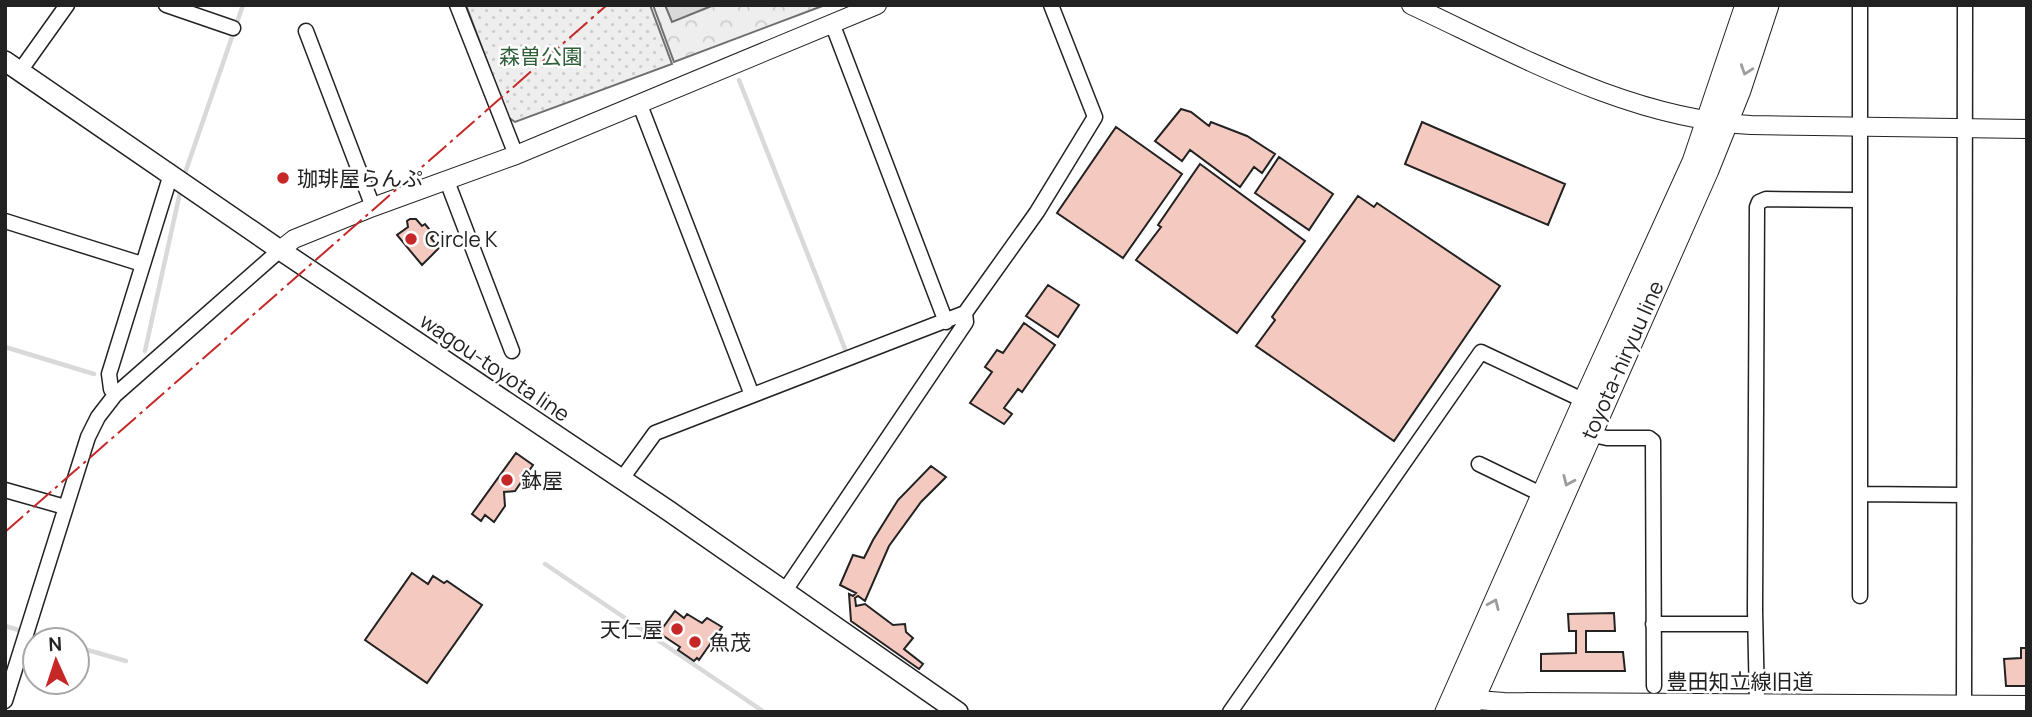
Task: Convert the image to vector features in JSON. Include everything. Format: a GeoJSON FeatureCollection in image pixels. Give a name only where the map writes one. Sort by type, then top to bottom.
{"type":"FeatureCollection","features":[{"type":"Feature","properties":{"kind":"main road","name":"toyota-hiryuu line"},"geometry":{"type":"LineString","coordinates":[[1459,706],[1589,434],[1717,122],[1747,5]]}},
{"type":"Feature","properties":{"kind":"main road","name":"toyota-hiryuu line"},"geometry":{"type":"LineString","coordinates":[[1459,706],[1543,495],[1694,162],[1717,122],[1740,90],[1768,5]]}},
{"type":"Feature","properties":{"kind":"main road","name":"wagou-toyota line"},"geometry":{"type":"LineString","coordinates":[[13,66],[958,712]]}},
{"type":"Feature","properties":{"kind":"street"},"geometry":{"type":"LineString","coordinates":[[13,66],[67,5]]}},
{"type":"Feature","properties":{"kind":"street"},"geometry":{"type":"LineString","coordinates":[[166,5],[204,11],[233,28]]}},
{"type":"Feature","properties":{"kind":"street"},"geometry":{"type":"LineString","coordinates":[[457,5],[516,155]]}},
{"type":"Feature","properties":{"kind":"street"},"geometry":{"type":"LineString","coordinates":[[5,701],[88,437],[98,417],[116,395],[280,250],[294,239],[516,155],[877,5]]}},
{"type":"Feature","properties":{"kind":"street"},"geometry":{"type":"LineString","coordinates":[[621,480],[656,433],[965,313],[1037,212],[1095,117],[1051,5]]}},
{"type":"Feature","properties":{"kind":"street"},"geometry":{"type":"LineString","coordinates":[[1410,5],[1543,67],[1615,96],[1671,113],[1717,122],[2027,130]]}},
{"type":"Feature","properties":{"kind":"street"},"geometry":{"type":"LineString","coordinates":[[1860,5],[1860,596]]}},
{"type":"Feature","properties":{"kind":"street"},"geometry":{"type":"LineString","coordinates":[[1964,705],[1965,5]]}},
{"type":"Feature","properties":{"kind":"street"},"geometry":{"type":"LineString","coordinates":[[832,23],[946,322]]}},
{"type":"Feature","properties":{"kind":"street"},"geometry":{"type":"LineString","coordinates":[[306,31],[373,207]]}},
{"type":"Feature","properties":{"kind":"street"},"geometry":{"type":"LineString","coordinates":[[640,105],[752,395]]}},
{"type":"Feature","properties":{"kind":"street"},"geometry":{"type":"LineString","coordinates":[[116,395],[109,383],[108,374],[171,174]]}},
{"type":"Feature","properties":{"kind":"street"},"geometry":{"type":"LineString","coordinates":[[447,181],[512,351]]}},
{"type":"Feature","properties":{"kind":"street"},"geometry":{"type":"LineString","coordinates":[[1757,704],[1757,207],[1759,202],[1766,199],[1860,200]]}},
{"type":"Feature","properties":{"kind":"street"},"geometry":{"type":"LineString","coordinates":[[5,221],[142,264]]}},
{"type":"Feature","properties":{"kind":"street"},"geometry":{"type":"LineString","coordinates":[[784,592],[966,322],[965,313]]}},
{"type":"Feature","properties":{"kind":"street"},"geometry":{"type":"LineString","coordinates":[[1236,710],[1480,352],[1585,401]]}},
{"type":"Feature","properties":{"kind":"street"},"geometry":{"type":"LineString","coordinates":[[1589,434],[1607,438],[1650,438],[1653,441],[1654,686]]}},
{"type":"Feature","properties":{"kind":"street"},"geometry":{"type":"LineString","coordinates":[[1479,464],[1543,495]]}},
{"type":"Feature","properties":{"kind":"street"},"geometry":{"type":"LineString","coordinates":[[5,490],[65,508]]}},
{"type":"Feature","properties":{"kind":"street"},"geometry":{"type":"LineString","coordinates":[[1860,494],[1963,495]]}},
{"type":"Feature","properties":{"kind":"street"},"geometry":{"type":"LineString","coordinates":[[1653,624],[1755,624]]}},
{"type":"Feature","properties":{"kind":"street","name":"豊田知立線旧道"},"geometry":{"type":"LineString","coordinates":[[1459,706],[1504,702],[2027,705]]}},
{"type":"Feature","properties":{"kind":"green space","name":"森曽公園"},"geometry":{"type":"Polygon","coordinates":[[[466,5],[650,5],[672,64],[515,122],[508,117],[466,5]]]}},
{"type":"Feature","properties":{"kind":"green space"},"geometry":{"type":"Polygon","coordinates":[[[653,5],[825,5],[674,62],[653,5]]]}},
{"type":"Feature","properties":{"kind":"shaded area"},"geometry":{"type":"Polygon","coordinates":[[[665,5],[714,5],[672,22],[665,5]]]}},
{"type":"Feature","properties":{"kind":"building"},"geometry":{"type":"Polygon","coordinates":[[[1181,109],[1191,112],[1209,126],[1211,122],[1247,136],[1275,154],[1262,173],[1254,167],[1240,187],[1190,150],[1182,161],[1155,141],[1181,109]]]}},
{"type":"Feature","properties":{"kind":"building"},"geometry":{"type":"Polygon","coordinates":[[[1422,122],[1565,184],[1548,225],[1405,164],[1422,122]]]}},
{"type":"Feature","properties":{"kind":"building"},"geometry":{"type":"Polygon","coordinates":[[[1116,127],[1182,174],[1123,258],[1057,213],[1116,127]]]}},
{"type":"Feature","properties":{"kind":"building"},"geometry":{"type":"Polygon","coordinates":[[[1279,157],[1333,194],[1309,230],[1255,193],[1279,157]]]}},
{"type":"Feature","properties":{"kind":"building"},"geometry":{"type":"Polygon","coordinates":[[[1200,164],[1305,241],[1237,333],[1136,260],[1161,227],[1158,225],[1200,164]]]}},
{"type":"Feature","properties":{"kind":"building"},"geometry":{"type":"Polygon","coordinates":[[[1358,196],[1374,207],[1377,203],[1500,286],[1394,441],[1256,346],[1275,320],[1272,317],[1358,196]]]}},
{"type":"Feature","properties":{"kind":"building"},"geometry":{"type":"Polygon","coordinates":[[[416,219],[422,226],[425,224],[434,235],[431,238],[439,248],[422,265],[397,235],[408,227],[407,221],[416,219]]]}},
{"type":"Feature","properties":{"kind":"building"},"geometry":{"type":"Polygon","coordinates":[[[1048,285],[1079,305],[1058,337],[1026,316],[1048,285]]]}},
{"type":"Feature","properties":{"kind":"building"},"geometry":{"type":"Polygon","coordinates":[[[1024,323],[1055,345],[1022,392],[1018,389],[1004,408],[1012,414],[1004,424],[970,403],[992,372],[985,367],[997,350],[1003,353],[1024,323]]]}},
{"type":"Feature","properties":{"kind":"building"},"geometry":{"type":"Polygon","coordinates":[[[516,453],[533,465],[515,491],[504,492],[505,506],[494,522],[485,515],[481,521],[472,514],[516,453]]]}},
{"type":"Feature","properties":{"kind":"building"},"geometry":{"type":"Polygon","coordinates":[[[931,466],[946,477],[921,502],[889,546],[865,601],[858,596],[855,598],[856,606],[865,604],[893,625],[905,624],[906,632],[913,638],[904,649],[923,664],[919,669],[851,621],[849,594],[853,596],[856,593],[840,585],[853,555],[864,558],[898,500],[931,466]]]}},
{"type":"Feature","properties":{"kind":"building"},"geometry":{"type":"Polygon","coordinates":[[[412,573],[428,584],[433,576],[444,583],[447,581],[482,605],[427,683],[365,640],[412,573]]]}},
{"type":"Feature","properties":{"kind":"building"},"geometry":{"type":"Polygon","coordinates":[[[675,611],[684,618],[687,614],[702,623],[707,618],[722,627],[699,660],[697,658],[694,661],[678,650],[680,647],[659,633],[675,611]]]}},
{"type":"Feature","properties":{"kind":"building"},"geometry":{"type":"Polygon","coordinates":[[[1614,613],[1615,631],[1586,631],[1586,652],[1623,652],[1625,671],[1541,671],[1541,654],[1576,653],[1576,631],[1569,631],[1568,614],[1614,613]]]}},
{"type":"Feature","properties":{"kind":"building"},"geometry":{"type":"Polygon","coordinates":[[[2021,648],[2027,648],[2027,686],[2006,686],[2004,659],[2021,658],[2021,648]]]}},
{"type":"Feature","properties":{"kind":"waterway"},"geometry":{"type":"LineString","coordinates":[[184,176],[243,5]]}},
{"type":"Feature","properties":{"kind":"waterway"},"geometry":{"type":"LineString","coordinates":[[739,80],[845,349]]}},
{"type":"Feature","properties":{"kind":"waterway"},"geometry":{"type":"LineString","coordinates":[[145,351],[181,188]]}},
{"type":"Feature","properties":{"kind":"waterway"},"geometry":{"type":"LineString","coordinates":[[5,347],[94,374]]}},
{"type":"Feature","properties":{"kind":"waterway"},"geometry":{"type":"LineString","coordinates":[[545,564],[764,712]]}},
{"type":"Feature","properties":{"kind":"waterway"},"geometry":{"type":"LineString","coordinates":[[5,626],[21,631]]}},
{"type":"Feature","properties":{"kind":"waterway"},"geometry":{"type":"LineString","coordinates":[[91,651],[126,661]]}},
{"type":"Feature","properties":{"kind":"power"},"geometry":{"type":"LineString","coordinates":[[5,532],[607,5]]}},
{"type":"Feature","properties":{"kind":"place","name":"珈琲屋らんぷ"},"geometry":{"type":"Point","coordinates":[283,178]}},
{"type":"Feature","properties":{"kind":"place","name":"Circle K"},"geometry":{"type":"Point","coordinates":[411,239]}},
{"type":"Feature","properties":{"kind":"place","name":"鉢屋"},"geometry":{"type":"Point","coordinates":[507,480]}},
{"type":"Feature","properties":{"kind":"place","name":"天仁屋"},"geometry":{"type":"Point","coordinates":[677,629]}},
{"type":"Feature","properties":{"kind":"place","name":"魚茂"},"geometry":{"type":"Point","coordinates":[695,642]}}]}
